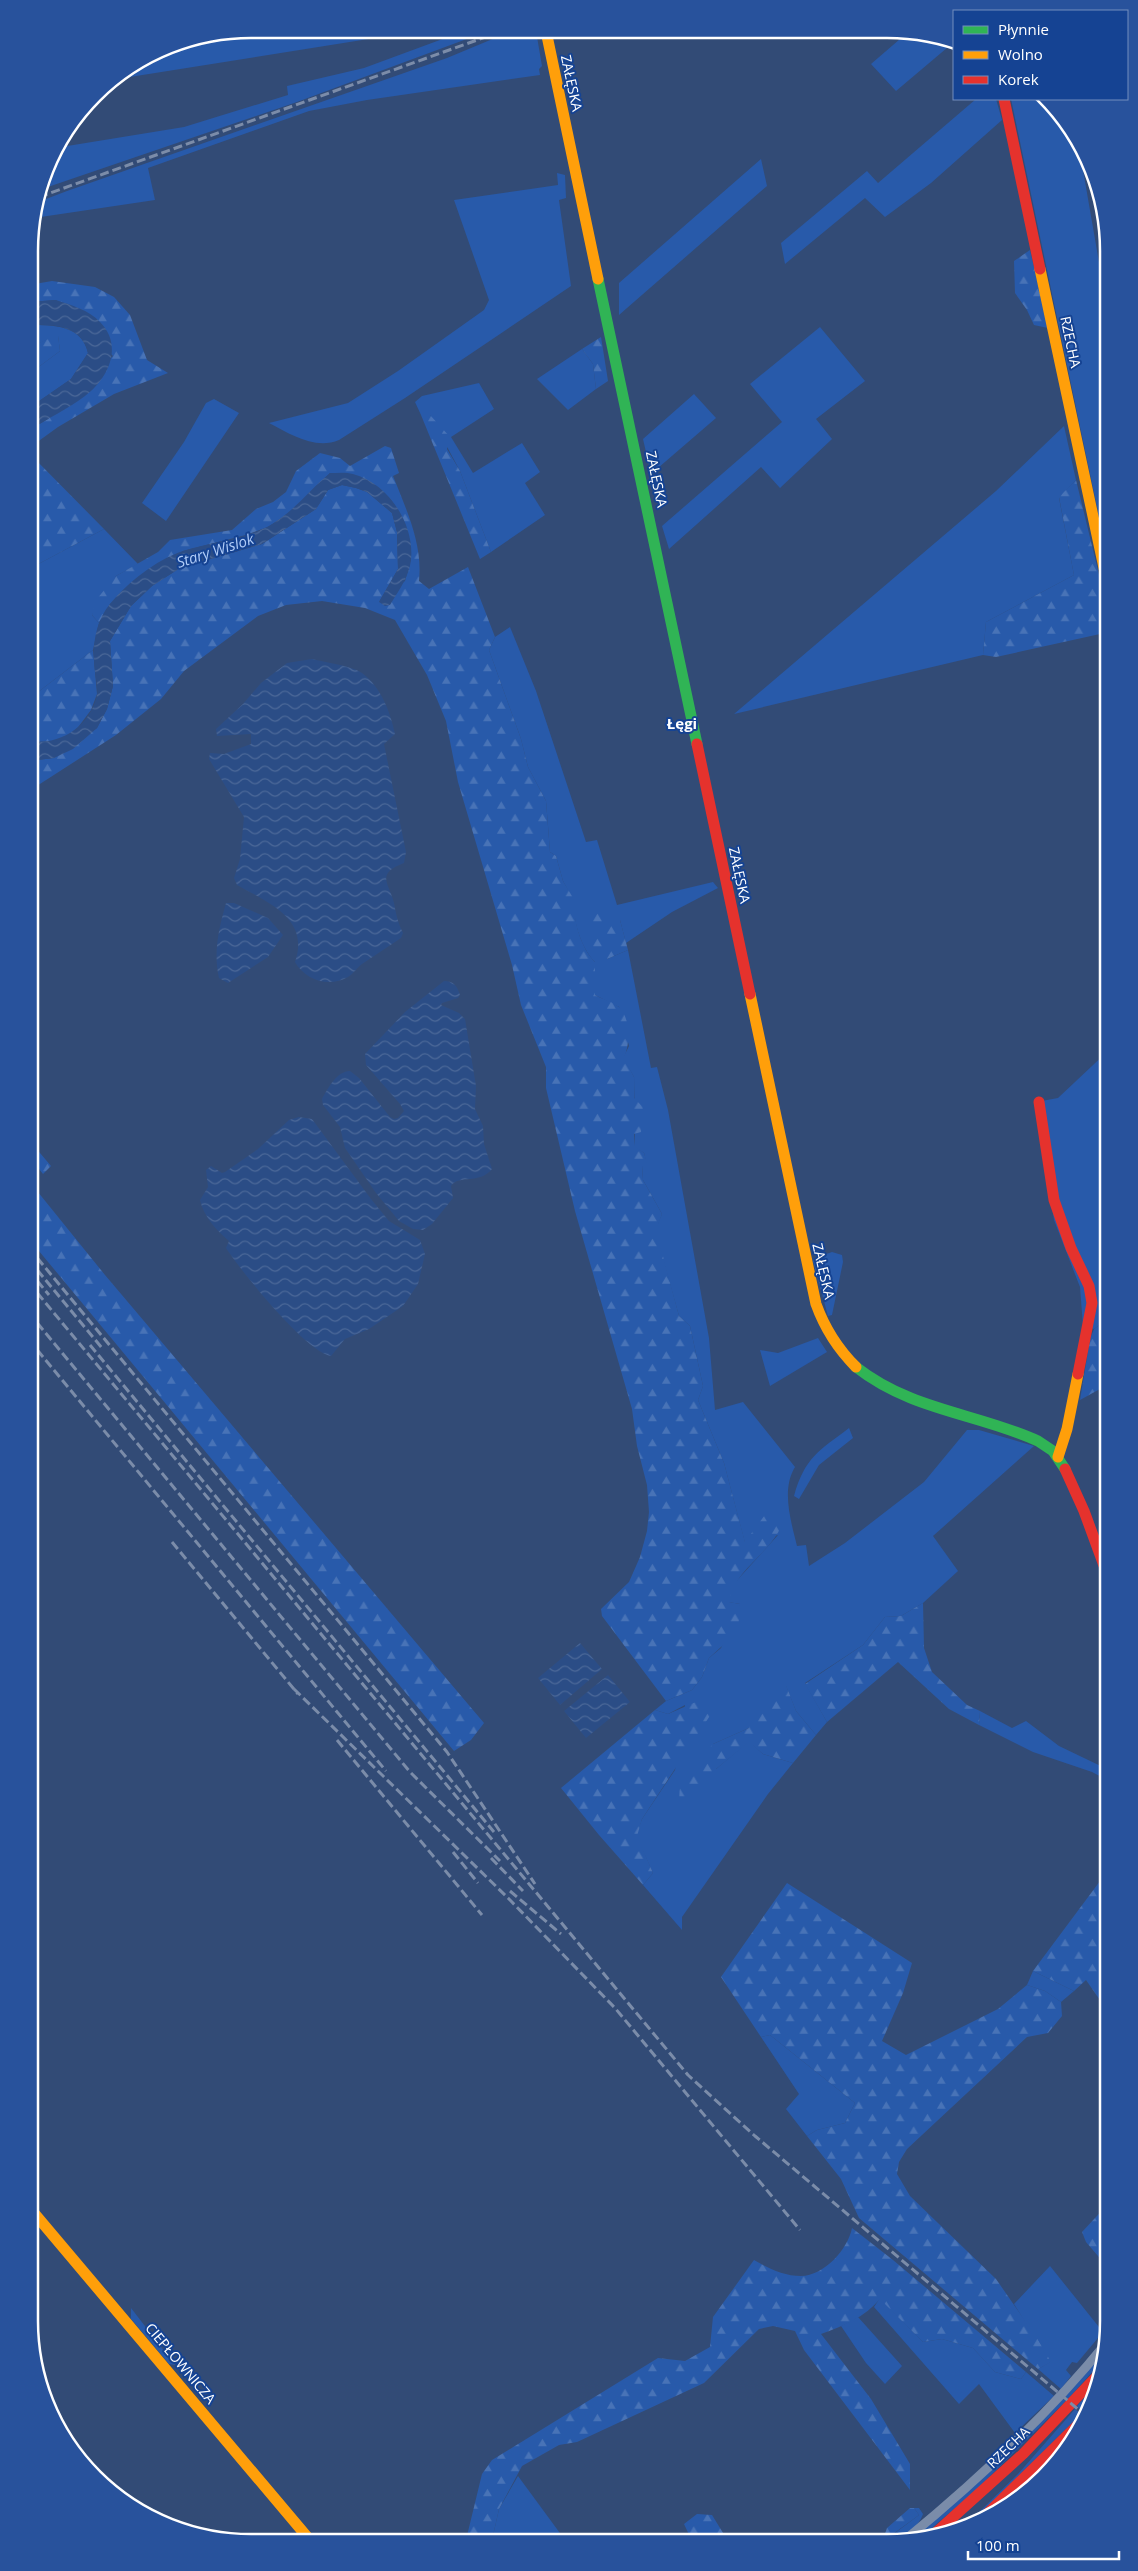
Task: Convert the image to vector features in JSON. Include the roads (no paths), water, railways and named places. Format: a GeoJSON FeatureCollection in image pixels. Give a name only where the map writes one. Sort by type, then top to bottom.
{"type":"FeatureCollection","features":[{"type":"Feature","properties":{"kind":"street","name":"ZAŁĘSKA"},"geometry":{"type":"LineString","coordinates":[[547,38],[807,1264],[819,1312],[838,1349],[859,1370],[879,1384],[925,1404],[1034,1440],[1052,1450],[1067,1471],[1100,1556]]}},
{"type":"Feature","properties":{"kind":"street","name":"RZECHA"},"geometry":{"type":"LineString","coordinates":[[1004,100],[1100,549]]}},
{"type":"Feature","properties":{"kind":"street"},"geometry":{"type":"LineString","coordinates":[[1039,1102],[1054,1200],[1071,1248],[1088,1286],[1092,1303],[1067,1429],[1058,1457]]}},
{"type":"Feature","properties":{"kind":"street","name":"CIEPŁOWNICZA"},"geometry":{"type":"LineString","coordinates":[[38,2217],[305,2534]]}},
{"type":"Feature","properties":{"kind":"street"},"geometry":{"type":"LineString","coordinates":[[914,2532],[950,2502],[1030,2427],[1080,2375],[1098,2353]]}},
{"type":"Feature","properties":{"kind":"street","name":"RZECHA"},"geometry":{"type":"LineString","coordinates":[[942,2526],[1023,2454],[1091,2382]]}},
{"type":"Feature","properties":{"kind":"street"},"geometry":{"type":"LineString","coordinates":[[1000,2502],[1067,2436]]}},
{"type":"Feature","properties":{"kind":"water"},"geometry":{"type":"Polygon","coordinates":[[[56,300],[74,306],[96,318],[107,331],[112,351],[106,371],[93,389],[65,410],[38,425],[38,402],[71,379],[88,353],[80,337],[73,332],[57,326],[38,325],[38,301],[56,300]]]}},
{"type":"Feature","properties":{"kind":"water","name":"Stary Wislok"},"geometry":{"type":"Polygon","coordinates":[[[330,473],[350,473],[366,479],[388,496],[404,519],[409,533],[411,560],[406,578],[390,605],[385,606],[379,602],[398,569],[397,532],[392,513],[367,492],[356,488],[342,485],[328,490],[316,509],[262,544],[180,568],[152,586],[131,606],[110,641],[113,686],[107,709],[97,728],[73,749],[54,758],[38,760],[38,742],[52,740],[72,732],[88,716],[97,695],[94,645],[97,628],[105,611],[125,588],[153,566],[173,555],[247,535],[267,527],[284,516],[330,473]]]}},
{"type":"Feature","properties":{"kind":"water"},"geometry":{"type":"Polygon","coordinates":[[[312,659],[345,666],[362,673],[374,685],[384,700],[395,734],[384,744],[406,852],[404,863],[390,871],[386,880],[403,933],[401,938],[362,964],[348,977],[333,982],[311,978],[299,968],[295,962],[298,947],[297,934],[292,923],[273,906],[237,885],[234,878],[240,859],[244,817],[209,759],[210,753],[224,754],[251,744],[251,734],[217,736],[216,729],[243,704],[261,683],[287,663],[312,659]]]}},
{"type":"Feature","properties":{"kind":"water"},"geometry":{"type":"Polygon","coordinates":[[[226,903],[234,903],[268,918],[283,935],[268,957],[228,983],[219,978],[217,968],[219,931],[226,903]]]}},
{"type":"Feature","properties":{"kind":"water"},"geometry":{"type":"Polygon","coordinates":[[[444,981],[455,985],[460,995],[458,998],[441,1005],[459,1013],[465,1019],[476,1086],[475,1109],[483,1126],[484,1144],[492,1169],[481,1177],[455,1182],[451,1186],[453,1198],[432,1224],[423,1230],[413,1229],[399,1221],[376,1193],[345,1148],[340,1127],[323,1105],[322,1099],[337,1077],[350,1071],[359,1078],[390,1117],[398,1118],[404,1111],[366,1065],[365,1054],[405,1012],[444,981]]]}},
{"type":"Feature","properties":{"kind":"water"},"geometry":{"type":"Polygon","coordinates":[[[299,1117],[312,1119],[389,1221],[420,1240],[425,1254],[418,1284],[403,1306],[369,1329],[345,1339],[331,1356],[306,1341],[259,1291],[226,1248],[229,1241],[211,1223],[204,1212],[200,1200],[208,1187],[206,1170],[211,1166],[222,1173],[225,1172],[258,1149],[289,1120],[299,1117]]]}},
{"type":"Feature","properties":{"kind":"water"},"geometry":{"type":"Polygon","coordinates":[[[580,1643],[602,1669],[560,1705],[538,1678],[580,1643]]]}},
{"type":"Feature","properties":{"kind":"water"},"geometry":{"type":"Polygon","coordinates":[[[608,1675],[630,1702],[586,1738],[564,1711],[608,1675]]]}},
{"type":"Feature","properties":{"kind":"railway"},"geometry":{"type":"LineString","coordinates":[[45,195],[483,38]]}},
{"type":"Feature","properties":{"kind":"railway"},"geometry":{"type":"LineString","coordinates":[[38,1259],[447,1752],[535,1884]]}},
{"type":"Feature","properties":{"kind":"railway"},"geometry":{"type":"LineString","coordinates":[[38,1271],[102,1348]]}},
{"type":"Feature","properties":{"kind":"railway"},"geometry":{"type":"LineString","coordinates":[[38,1282],[49,1295]]}},
{"type":"Feature","properties":{"kind":"railway"},"geometry":{"type":"LineString","coordinates":[[38,1294],[688,2075],[755,2136],[1080,2411]]}},
{"type":"Feature","properties":{"kind":"railway"},"geometry":{"type":"LineString","coordinates":[[38,1324],[410,1772],[500,1861]]}},
{"type":"Feature","properties":{"kind":"railway"},"geometry":{"type":"LineString","coordinates":[[90,1345],[494,1832]]}},
{"type":"Feature","properties":{"kind":"railway"},"geometry":{"type":"LineString","coordinates":[[38,1351],[386,1771]]}},
{"type":"Feature","properties":{"kind":"railway"},"geometry":{"type":"LineString","coordinates":[[172,1542],[298,1694]]}},
{"type":"Feature","properties":{"kind":"railway"},"geometry":{"type":"LineString","coordinates":[[294,1689],[509,1899],[615,2008],[800,2230]]}},
{"type":"Feature","properties":{"kind":"railway"},"geometry":{"type":"LineString","coordinates":[[337,1740],[482,1915]]}},
{"type":"Feature","properties":{"kind":"railway"},"geometry":{"type":"LineString","coordinates":[[453,1852],[478,1883]]}},
{"type":"Feature","properties":{"kind":"railway"},"geometry":{"type":"LineString","coordinates":[[491,1858],[523,1891]]}},
{"type":"Feature","properties":{"kind":"railway"},"geometry":{"type":"LineString","coordinates":[[510,1891],[561,1934]]}},
{"type":"Feature","properties":{"kind":"district","name":"Łęgi"},"geometry":{"type":"Point","coordinates":[682,723]}}]}
